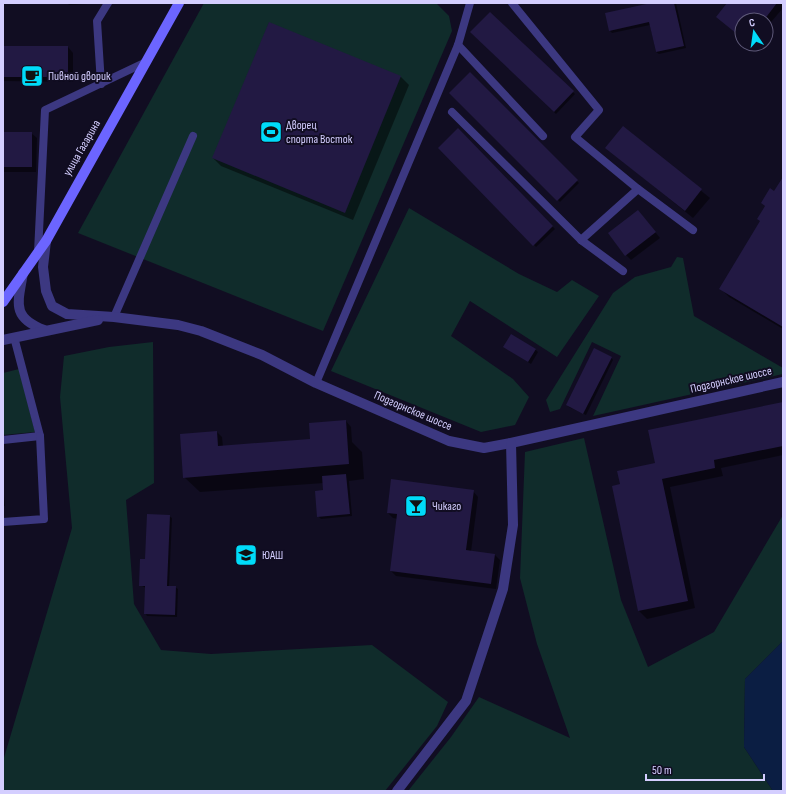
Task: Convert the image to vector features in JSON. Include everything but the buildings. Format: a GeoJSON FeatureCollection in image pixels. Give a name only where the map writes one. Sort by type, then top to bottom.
{"type":"FeatureCollection","features":[{"type":"Feature","properties":{"kind":"main road","name":"улица Гагарина"},"geometry":{"type":"LineString","coordinates":[[3,302],[46,241],[179,3]]}},
{"type":"Feature","properties":{"kind":"street"},"geometry":{"type":"LineString","coordinates":[[46,241],[43,267],[46,291],[52,306],[67,314],[114,317]]}},
{"type":"Feature","properties":{"kind":"street"},"geometry":{"type":"LineString","coordinates":[[23,273],[18,299],[19,309],[28,323],[44,330]]}},
{"type":"Feature","properties":{"kind":"street","name":"Подгорнское шоссе"},"geometry":{"type":"LineString","coordinates":[[114,317],[178,325],[201,331],[262,355],[316,383],[450,442],[484,448],[783,382]]}},
{"type":"Feature","properties":{"kind":"street"},"geometry":{"type":"LineString","coordinates":[[3,340],[44,330],[114,317]]}},
{"type":"Feature","properties":{"kind":"street"},"geometry":{"type":"LineString","coordinates":[[397,791],[466,701],[474,678],[503,588],[513,525],[511,443]]}},
{"type":"Feature","properties":{"kind":"lane"},"geometry":{"type":"LineString","coordinates":[[101,84],[97,21],[108,3]]}},
{"type":"Feature","properties":{"kind":"lane"},"geometry":{"type":"LineString","coordinates":[[316,383],[458,45],[470,3]]}},
{"type":"Feature","properties":{"kind":"lane"},"geometry":{"type":"LineString","coordinates":[[512,3],[599,110],[575,136],[638,189],[693,230]]}},
{"type":"Feature","properties":{"kind":"lane"},"geometry":{"type":"LineString","coordinates":[[458,45],[543,136]]}},
{"type":"Feature","properties":{"kind":"lane"},"geometry":{"type":"LineString","coordinates":[[38,252],[45,110],[146,62]]}},
{"type":"Feature","properties":{"kind":"lane"},"geometry":{"type":"LineString","coordinates":[[452,112],[581,240],[623,271]]}},
{"type":"Feature","properties":{"kind":"lane"},"geometry":{"type":"LineString","coordinates":[[114,317],[193,136]]}},
{"type":"Feature","properties":{"kind":"lane"},"geometry":{"type":"LineString","coordinates":[[581,240],[638,189]]}},
{"type":"Feature","properties":{"kind":"lane"},"geometry":{"type":"LineString","coordinates":[[3,522],[44,519],[40,436],[14,337]]}},
{"type":"Feature","properties":{"kind":"lane"},"geometry":{"type":"LineString","coordinates":[[3,440],[40,436]]}},
{"type":"Feature","properties":{"kind":"green space","name":"Дворец спорта Восток"},"geometry":{"type":"Polygon","coordinates":[[[204,3],[436,3],[449,16],[452,31],[323,331],[78,233],[204,3]]]}},
{"type":"Feature","properties":{"kind":"green space"},"geometry":{"type":"Polygon","coordinates":[[[409,208],[519,274],[557,292],[572,280],[599,296],[557,357],[470,301],[451,336],[513,379],[529,397],[515,425],[481,432],[331,371],[409,208]]]}},
{"type":"Feature","properties":{"kind":"green space"},"geometry":{"type":"Polygon","coordinates":[[[677,257],[683,258],[694,316],[783,368],[783,374],[593,416],[621,356],[592,342],[560,409],[550,412],[546,400],[613,293],[635,277],[671,267],[677,257]]]}},
{"type":"Feature","properties":{"kind":"green space"},"geometry":{"type":"Polygon","coordinates":[[[153,342],[154,483],[126,500],[134,604],[161,650],[211,654],[372,645],[448,702],[437,726],[385,791],[3,791],[3,761],[72,528],[60,397],[64,356],[109,347],[153,342]]]}},
{"type":"Feature","properties":{"kind":"green space"},"geometry":{"type":"Polygon","coordinates":[[[19,369],[35,432],[3,435],[3,373],[19,369]]]}},
{"type":"Feature","properties":{"kind":"green space"},"geometry":{"type":"Polygon","coordinates":[[[584,438],[621,600],[648,667],[714,632],[783,515],[783,641],[745,679],[744,747],[773,791],[408,791],[451,737],[479,697],[570,738],[537,644],[520,578],[525,452],[584,438]]]}},
{"type":"Feature","properties":{"kind":"water"},"geometry":{"type":"Polygon","coordinates":[[[783,641],[783,791],[773,791],[744,747],[745,679],[783,641]]]}},
{"type":"Feature","properties":{"kind":"place","name":"Пивной дворик"},"geometry":{"type":"Point","coordinates":[32,76]}},
{"type":"Feature","properties":{"kind":"place","name":"Дворец спорта Восток"},"geometry":{"type":"Point","coordinates":[271,132]}},
{"type":"Feature","properties":{"kind":"place","name":"Чикаго"},"geometry":{"type":"Point","coordinates":[416,506]}},
{"type":"Feature","properties":{"kind":"place","name":"ЮАШ"},"geometry":{"type":"Point","coordinates":[246,555]}}]}
